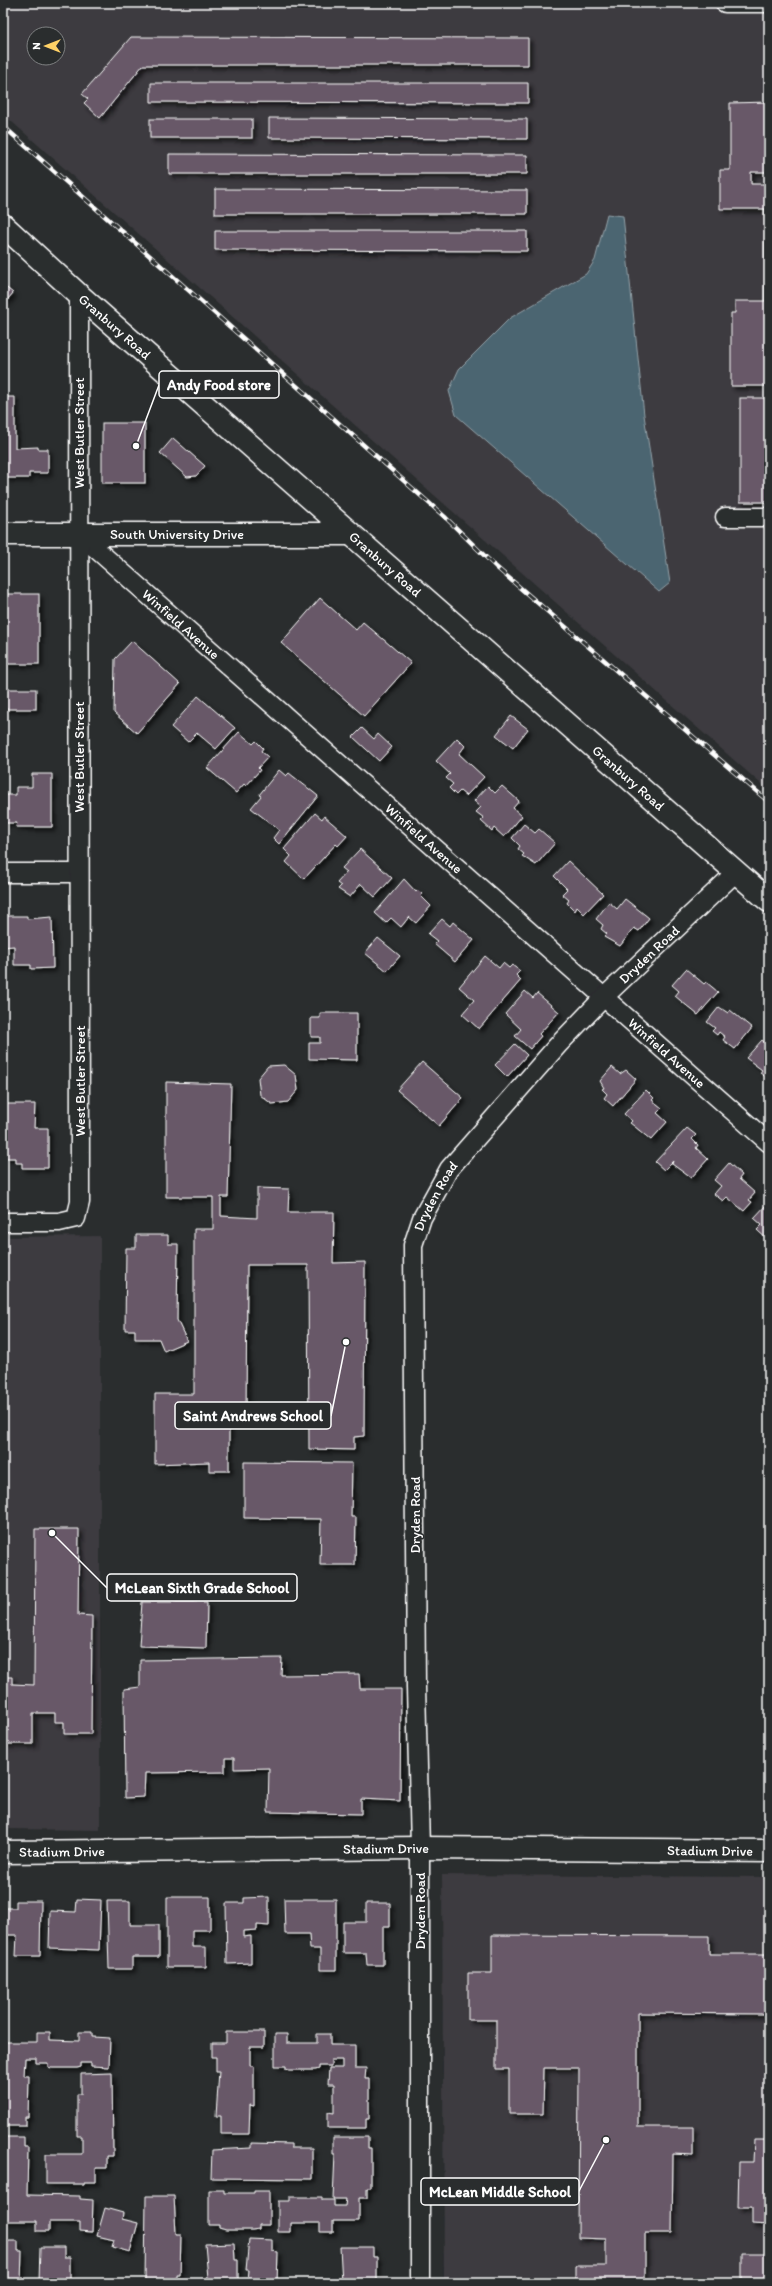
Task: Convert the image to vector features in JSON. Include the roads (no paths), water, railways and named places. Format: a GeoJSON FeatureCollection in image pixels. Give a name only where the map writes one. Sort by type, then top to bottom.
{"type":"FeatureCollection","features":[{"type":"Feature","properties":{"kind":"street"},"geometry":{"type":"LineString","coordinates":[[725,3],[769,3]]}},
{"type":"Feature","properties":{"kind":"street","name":"Granbury Road"},"geometry":{"type":"LineString","coordinates":[[3,226],[79,295],[769,901]]}},
{"type":"Feature","properties":{"kind":"street","name":"West Butler Street"},"geometry":{"type":"LineString","coordinates":[[3,1222],[59,1222],[76,1218],[80,1202],[79,295]]}},
{"type":"Feature","properties":{"kind":"street"},"geometry":{"type":"LineString","coordinates":[[725,517],[769,517]]}},
{"type":"Feature","properties":{"kind":"street","name":"South University Drive"},"geometry":{"type":"LineString","coordinates":[[3,534],[351,534]]}},
{"type":"Feature","properties":{"kind":"street","name":"Winfield Avenue"},"geometry":{"type":"LineString","coordinates":[[79,534],[769,1143]]}},
{"type":"Feature","properties":{"kind":"street","name":"Dryden Road"},"geometry":{"type":"LineString","coordinates":[[420,2283],[420,1848],[416,1687],[413,1245],[422,1218],[449,1170],[558,1045],[604,997],[736,872]]}},
{"type":"Feature","properties":{"kind":"street"},"geometry":{"type":"LineString","coordinates":[[3,873],[79,873]]}},
{"type":"Feature","properties":{"kind":"street","name":"Stadium Drive"},"geometry":{"type":"LineString","coordinates":[[3,1852],[420,1848],[769,1851]]}},
{"type":"Feature","properties":{"kind":"water"},"geometry":{"type":"Polygon","coordinates":[[[607,214],[623,216],[644,415],[670,583],[659,592],[456,415],[449,391],[459,369],[510,318],[586,274],[595,260],[607,214]]]}},
{"type":"Feature","properties":{"kind":"railway"},"geometry":{"type":"LineString","coordinates":[[3,126],[446,518],[496,567],[769,802]]}},
{"type":"Feature","properties":{"kind":"place","name":"Andy Food store"},"geometry":{"type":"Point","coordinates":[136,446]}},
{"type":"Feature","properties":{"kind":"place","name":"Saint Andrews School"},"geometry":{"type":"Point","coordinates":[346,1342]}},
{"type":"Feature","properties":{"kind":"place","name":"McLean Sixth Grade School"},"geometry":{"type":"Point","coordinates":[52,1533]}},
{"type":"Feature","properties":{"kind":"place","name":"McLean Middle School"},"geometry":{"type":"Point","coordinates":[606,2140]}}]}
